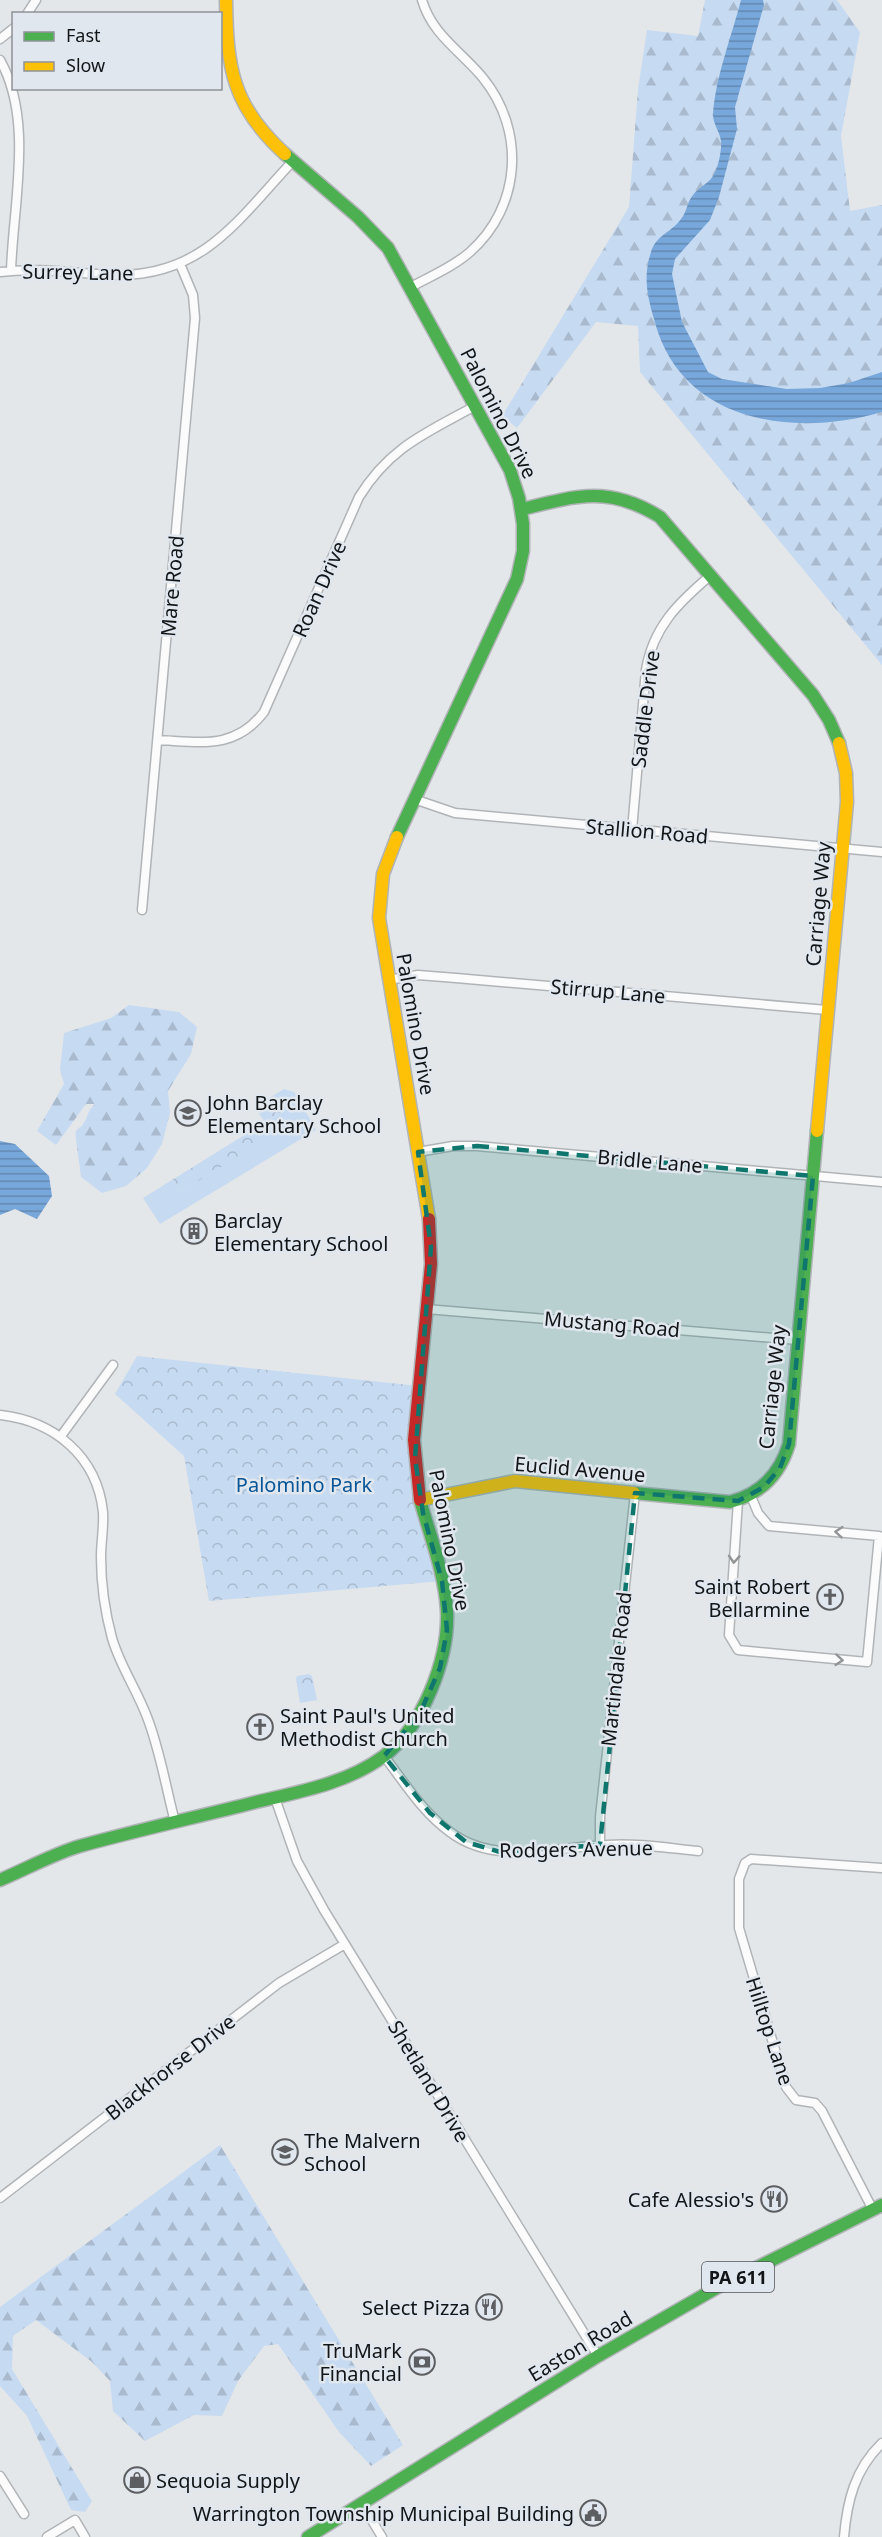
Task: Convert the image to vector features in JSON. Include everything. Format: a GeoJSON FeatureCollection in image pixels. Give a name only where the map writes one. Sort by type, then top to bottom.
{"type":"FeatureCollection","features":[{"type":"Feature","properties":{"kind":"main road","name":"Palomino Drive"},"geometry":{"type":"LineString","coordinates":[[0,1880],[77,1847],[336,1781],[384,1756],[420,1713],[435,1682],[445,1649],[447,1630],[444,1588],[420,1500],[414,1440],[431,1233],[388,980],[378,913],[379,888],[390,852],[517,579],[525,543],[523,509],[510,470],[388,248],[374,231],[257,127],[235,89],[224,48],[226,0]]}},
{"type":"Feature","properties":{"kind":"main road","name":"Carriage Way"},"geometry":{"type":"LineString","coordinates":[[523,509],[586,495],[613,495],[638,503],[660,517],[813,695],[835,731],[846,771],[847,802],[787,1454],[775,1476],[754,1493]]}},
{"type":"Feature","properties":{"kind":"main road","name":"Euclid Avenue"},"geometry":{"type":"LineString","coordinates":[[420,1500],[515,1481],[730,1502],[738,1501],[754,1493]]}},
{"type":"Feature","properties":{"kind":"main road","name":"Easton Road"},"geometry":{"type":"LineString","coordinates":[[308,2537],[598,2356],[718,2287],[878,2208]]}},
{"type":"Feature","properties":{"kind":"street"},"geometry":{"type":"LineString","coordinates":[[411,287],[455,263],[490,231],[505,205],[513,160],[509,127],[493,92],[482,77],[437,31],[422,0]]}},
{"type":"Feature","properties":{"kind":"street"},"geometry":{"type":"LineString","coordinates":[[0,39],[12,30]]}},
{"type":"Feature","properties":{"kind":"street"},"geometry":{"type":"LineString","coordinates":[[0,60],[12,86]]}},
{"type":"Feature","properties":{"kind":"street"},"geometry":{"type":"LineString","coordinates":[[10,271],[20,124],[13,90]]}},
{"type":"Feature","properties":{"kind":"street","name":"Surrey Lane"},"geometry":{"type":"LineString","coordinates":[[0,273],[51,270],[129,275],[152,272],[180,264],[203,252],[228,233],[293,161]]}},
{"type":"Feature","properties":{"kind":"street","name":"Mare Road"},"geometry":{"type":"LineString","coordinates":[[142,910],[195,318],[193,295],[180,264]]}},
{"type":"Feature","properties":{"kind":"street","name":"Roan Drive"},"geometry":{"type":"LineString","coordinates":[[158,740],[221,741],[234,737],[258,721],[359,497],[369,480],[389,458],[404,446],[475,406]]}},
{"type":"Feature","properties":{"kind":"street","name":"Saddle Drive"},"geometry":{"type":"LineString","coordinates":[[632,830],[646,670],[652,645],[659,629],[675,608],[711,575]]}},
{"type":"Feature","properties":{"kind":"street","name":"Stallion Road"},"geometry":{"type":"LineString","coordinates":[[414,799],[455,813],[882,852]]}},
{"type":"Feature","properties":{"kind":"street","name":"Stirrup Lane"},"geometry":{"type":"LineString","coordinates":[[388,980],[418,975],[828,1010]]}},
{"type":"Feature","properties":{"kind":"street","name":"Bridle Lane"},"geometry":{"type":"LineString","coordinates":[[418,1152],[453,1146],[477,1146],[882,1182]]}},
{"type":"Feature","properties":{"kind":"street","name":"Mustang Road"},"geometry":{"type":"LineString","coordinates":[[426,1309],[798,1340]]}},
{"type":"Feature","properties":{"kind":"street"},"geometry":{"type":"LineString","coordinates":[[61,1436],[113,1365]]}},
{"type":"Feature","properties":{"kind":"street"},"geometry":{"type":"LineString","coordinates":[[0,1415],[33,1421],[61,1436],[83,1459],[97,1485],[103,1514],[101,1572],[110,1629],[117,1654],[152,1731],[175,1822]]}},
{"type":"Feature","properties":{"kind":"street","name":"Martindale Road"},"geometry":{"type":"LineString","coordinates":[[600,1845],[600,1817],[635,1493]]}},
{"type":"Feature","properties":{"kind":"street"},"geometry":{"type":"LineString","coordinates":[[738,1501],[729,1635],[738,1650],[867,1662],[879,1536],[769,1526],[758,1513],[754,1493]]}},
{"type":"Feature","properties":{"kind":"street","name":"Rodgers Avenue"},"geometry":{"type":"LineString","coordinates":[[384,1756],[429,1813],[452,1834],[466,1842],[500,1852],[600,1845],[637,1845],[698,1851]]}},
{"type":"Feature","properties":{"kind":"street","name":"Shetland Drive"},"geometry":{"type":"LineString","coordinates":[[275,1798],[297,1861],[345,1944],[598,2356]]}},
{"type":"Feature","properties":{"kind":"street","name":"Hilltop Lane"},"geometry":{"type":"LineString","coordinates":[[878,2208],[822,2111],[815,2103],[796,2100],[786,2087],[739,1928],[739,1879],[745,1863],[751,1859],[882,1868]]}},
{"type":"Feature","properties":{"kind":"street","name":"Blackhorse Drive"},"geometry":{"type":"LineString","coordinates":[[0,2198],[279,1983],[345,1944]]}},
{"type":"Feature","properties":{"kind":"street"},"geometry":{"type":"LineString","coordinates":[[844,2537],[851,2491],[866,2463],[882,2443]]}},
{"type":"Feature","properties":{"kind":"street"},"geometry":{"type":"LineString","coordinates":[[0,2476],[24,2514]]}},
{"type":"Feature","properties":{"kind":"street"},"geometry":{"type":"LineString","coordinates":[[362,2504],[382,2537]]}},
{"type":"Feature","properties":{"kind":"street"},"geometry":{"type":"LineString","coordinates":[[47,2537],[75,2520],[85,2537]]}},
{"type":"Feature","properties":{"kind":"highlighted area"},"geometry":{"type":"Polygon","coordinates":[[[477,1146],[813,1176],[789,1444],[780,1468],[764,1487],[738,1501],[635,1493],[600,1845],[500,1852],[466,1842],[430,1813],[384,1756],[420,1713],[440,1668],[447,1630],[442,1581],[423,1513],[415,1458],[431,1247],[418,1152],[477,1146]]]}},
{"type":"Feature","properties":{"kind":"green space"},"geometry":{"type":"Polygon","coordinates":[[[705,0],[837,0],[860,32],[841,136],[850,211],[882,205],[882,665],[640,372],[638,326],[596,322],[517,428],[502,416],[629,207],[638,89],[647,30],[698,36],[705,0]]]}},
{"type":"Feature","properties":{"kind":"green space"},"geometry":{"type":"Polygon","coordinates":[[[129,1005],[179,1012],[197,1027],[191,1054],[168,1091],[170,1113],[162,1144],[147,1168],[126,1186],[102,1193],[81,1177],[76,1138],[76,1131],[95,1104],[86,1104],[56,1145],[37,1131],[64,1084],[60,1069],[64,1033],[111,1018],[129,1005]]]}},
{"type":"Feature","properties":{"kind":"green space"},"geometry":{"type":"Polygon","coordinates":[[[284,1089],[294,1092],[300,1101],[265,1122],[259,1114],[264,1101],[284,1089]]]}},
{"type":"Feature","properties":{"kind":"green space"},"geometry":{"type":"Polygon","coordinates":[[[300,1101],[316,1130],[160,1224],[143,1198],[172,1180],[180,1192],[261,1142],[254,1129],[300,1101]]]}},
{"type":"Feature","properties":{"kind":"green space"},"geometry":{"type":"Polygon","coordinates":[[[254,1129],[262,1142],[180,1192],[172,1180],[254,1129]]]}},
{"type":"Feature","properties":{"kind":"green space","name":"Palomino Park"},"geometry":{"type":"Polygon","coordinates":[[[137,1356],[419,1386],[414,1440],[442,1581],[209,1601],[184,1456],[115,1394],[137,1356]]]}},
{"type":"Feature","properties":{"kind":"green space"},"geometry":{"type":"Polygon","coordinates":[[[309,1674],[312,1676],[317,1700],[300,1703],[296,1679],[297,1676],[309,1674]]]}},
{"type":"Feature","properties":{"kind":"green space"},"geometry":{"type":"Polygon","coordinates":[[[220,2145],[403,2445],[371,2466],[339,2432],[278,2344],[264,2346],[238,2381],[222,2416],[194,2415],[145,2441],[113,2411],[110,2381],[92,2362],[36,2320],[13,2336],[12,2369],[92,2501],[85,2512],[71,2510],[27,2416],[0,2386],[0,2307],[220,2145]]]}},
{"type":"Feature","properties":{"kind":"water"},"geometry":{"type":"Polygon","coordinates":[[[741,0],[763,0],[764,5],[735,107],[737,129],[719,197],[710,220],[675,259],[672,274],[682,322],[708,372],[722,379],[787,389],[820,388],[849,383],[882,372],[882,412],[848,420],[812,423],[778,421],[744,414],[714,401],[688,381],[668,354],[654,319],[648,294],[647,277],[653,246],[681,219],[695,192],[711,179],[718,164],[721,141],[713,118],[714,101],[741,0]]]}},
{"type":"Feature","properties":{"kind":"water"},"geometry":{"type":"Polygon","coordinates":[[[0,1141],[15,1144],[49,1176],[52,1196],[37,1219],[15,1209],[0,1215],[0,1141]]]}},
{"type":"Feature","properties":{"kind":"traffic: fast"},"geometry":{"type":"LineString","coordinates":[[285,154],[358,217],[388,248],[510,470],[519,498],[523,524],[523,551],[517,579],[397,837]]}},
{"type":"Feature","properties":{"kind":"traffic: fast"},"geometry":{"type":"LineString","coordinates":[[523,509],[560,500],[593,496],[625,501],[660,517],[813,695],[829,720],[839,743]]}},
{"type":"Feature","properties":{"kind":"traffic: fast"},"geometry":{"type":"LineString","coordinates":[[634,1493],[730,1502],[760,1488],[780,1465],[789,1444],[817,1131]]}},
{"type":"Feature","properties":{"kind":"traffic: fast"},"geometry":{"type":"LineString","coordinates":[[0,1880],[80,1846],[339,1780],[384,1756],[398,1743],[422,1710],[438,1670],[446,1630],[446,1597],[420,1500]]}},
{"type":"Feature","properties":{"kind":"traffic: fast"},"geometry":{"type":"LineString","coordinates":[[308,2537],[598,2356],[718,2287],[882,2205]]}},
{"type":"Feature","properties":{"kind":"traffic: slow"},"geometry":{"type":"LineString","coordinates":[[226,0],[228,46],[236,84],[243,102],[254,119],[285,154]]}},
{"type":"Feature","properties":{"kind":"traffic: slow"},"geometry":{"type":"LineString","coordinates":[[817,1131],[847,802],[846,773],[839,743]]}},
{"type":"Feature","properties":{"kind":"traffic: slow"},"geometry":{"type":"LineString","coordinates":[[397,837],[383,874],[379,918],[429,1219]]}},
{"type":"Feature","properties":{"kind":"traffic: slow"},"geometry":{"type":"LineString","coordinates":[[420,1500],[515,1481],[634,1493]]}},
{"type":"Feature","properties":{"kind":"traffic: jam"},"geometry":{"type":"LineString","coordinates":[[420,1500],[414,1440],[431,1264],[429,1219]]}},
{"type":"Feature","properties":{"kind":"place","name":"John Barclay Elementary School"},"geometry":{"type":"Point","coordinates":[188,1113]}},
{"type":"Feature","properties":{"kind":"place","name":"Barclay Elementary School"},"geometry":{"type":"Point","coordinates":[194,1231]}},
{"type":"Feature","properties":{"kind":"place","name":"Saint Robert Bellarmine"},"geometry":{"type":"Point","coordinates":[830,1597]}},
{"type":"Feature","properties":{"kind":"place","name":"Saint Paul's United Methodist Church"},"geometry":{"type":"Point","coordinates":[260,1727]}},
{"type":"Feature","properties":{"kind":"place","name":"The Malvern School"},"geometry":{"type":"Point","coordinates":[285,2152]}},
{"type":"Feature","properties":{"kind":"place","name":"Cafe Alessio's"},"geometry":{"type":"Point","coordinates":[774,2199]}},
{"type":"Feature","properties":{"kind":"place","name":"Select Pizza"},"geometry":{"type":"Point","coordinates":[489,2307]}},
{"type":"Feature","properties":{"kind":"place","name":"TruMark Financial"},"geometry":{"type":"Point","coordinates":[422,2362]}},
{"type":"Feature","properties":{"kind":"place","name":"Sequoia Supply"},"geometry":{"type":"Point","coordinates":[137,2480]}},
{"type":"Feature","properties":{"kind":"place","name":"Warrington Township Municipal Building"},"geometry":{"type":"Point","coordinates":[593,2513]}}]}
